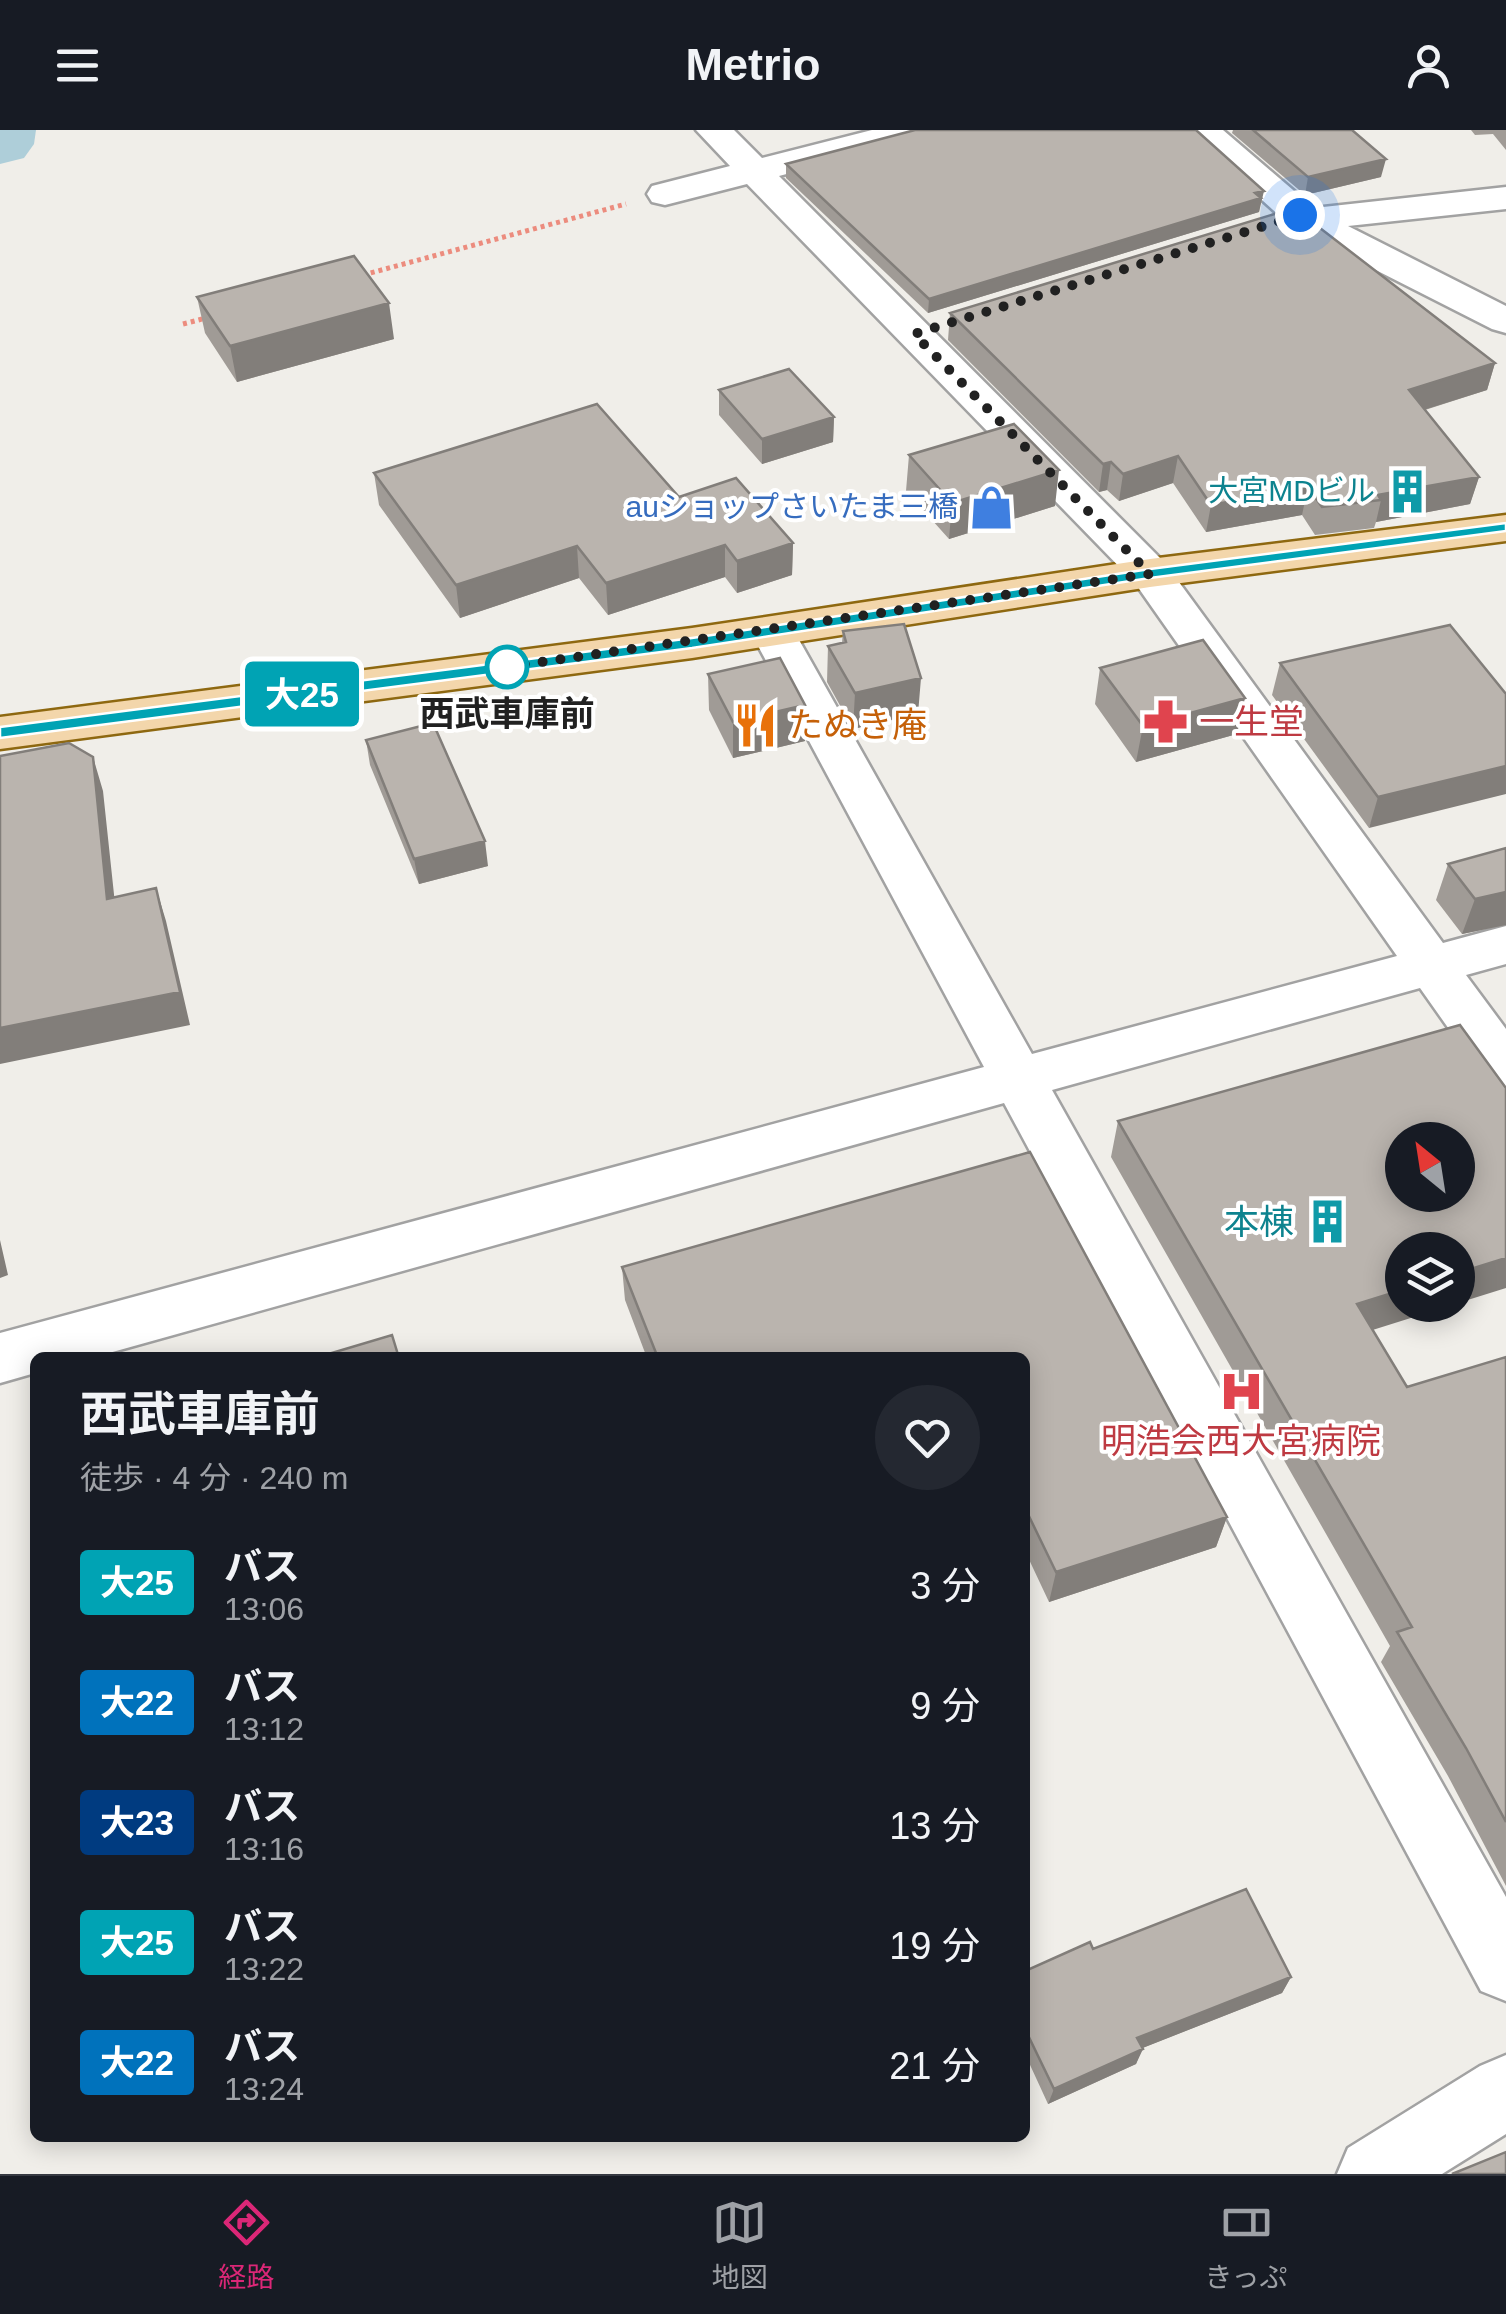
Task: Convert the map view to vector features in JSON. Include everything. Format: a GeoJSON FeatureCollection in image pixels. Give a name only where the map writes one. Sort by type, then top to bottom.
{"type":"FeatureCollection","features":[{"type":"Feature","properties":{"kind":"main road"},"geometry":{"type":"LineString","coordinates":[[0,733],[772,631],[1150,574],[1506,528]]}},
{"type":"Feature","properties":{"kind":"street"},"geometry":{"type":"LineString","coordinates":[[714,130],[755,172],[932,328],[1150,574],[1506,1069]]}},
{"type":"Feature","properties":{"kind":"street"},"geometry":{"type":"LineString","coordinates":[[666,194],[914,130]]}},
{"type":"Feature","properties":{"kind":"street"},"geometry":{"type":"LineString","coordinates":[[1202,130],[1303,217],[1506,321]]}},
{"type":"Feature","properties":{"kind":"street"},"geometry":{"type":"LineString","coordinates":[[1263,226],[1303,217],[1506,198]]}},
{"type":"Feature","properties":{"kind":"street"},"geometry":{"type":"LineString","coordinates":[[772,631],[1506,1966]]}},
{"type":"Feature","properties":{"kind":"street"},"geometry":{"type":"LineString","coordinates":[[0,1358],[1506,945]]}},
{"type":"Feature","properties":{"kind":"street"},"geometry":{"type":"LineString","coordinates":[[1374,2174],[1506,2092]]}},
{"type":"Feature","properties":{"kind":"path"},"geometry":{"type":"LineString","coordinates":[[356,277],[666,194]]}},
{"type":"Feature","properties":{"kind":"path"},"geometry":{"type":"LineString","coordinates":[[183,324],[221,313]]}},
{"type":"Feature","properties":{"kind":"building"},"geometry":{"type":"Polygon","coordinates":[[[915,130],[1196,130],[1264,191],[1255,193],[1261,198],[929,299],[786,164],[915,130]]]}},
{"type":"Feature","properties":{"kind":"building"},"geometry":{"type":"Polygon","coordinates":[[[1253,130],[1352,130],[1386,159],[1308,177],[1253,130]]]}},
{"type":"Feature","properties":{"kind":"building"},"geometry":{"type":"Polygon","coordinates":[[[1294,208],[1495,363],[1409,390],[1479,477],[1378,495],[1381,500],[1322,507],[1308,487],[1211,505],[1178,456],[1123,474],[1111,462],[1103,464],[950,313],[1294,208]]]}},
{"type":"Feature","properties":{"kind":"building"},"geometry":{"type":"Polygon","coordinates":[[[354,256],[389,303],[230,346],[197,297],[354,256]]]}},
{"type":"Feature","properties":{"kind":"building"},"geometry":{"type":"Polygon","coordinates":[[[789,369],[834,417],[762,439],[719,390],[789,369]]]}},
{"type":"Feature","properties":{"kind":"building"},"geometry":{"type":"Polygon","coordinates":[[[597,404],[679,497],[736,478],[793,543],[737,561],[725,545],[606,583],[577,546],[456,585],[374,473],[597,404]]]}},
{"type":"Feature","properties":{"kind":"building"},"geometry":{"type":"Polygon","coordinates":[[[1014,424],[1059,470],[952,503],[909,455],[1014,424]]]}},
{"type":"Feature","properties":{"kind":"building"},"geometry":{"type":"Polygon","coordinates":[[[904,624],[921,678],[855,693],[828,646],[846,642],[843,631],[904,624]]]}},
{"type":"Feature","properties":{"kind":"building"},"geometry":{"type":"Polygon","coordinates":[[[1450,625],[1506,694],[1506,766],[1378,797],[1280,663],[1450,625]]]}},
{"type":"Feature","properties":{"kind":"building"},"geometry":{"type":"Polygon","coordinates":[[[1203,640],[1245,698],[1143,726],[1100,668],[1203,640]]]}},
{"type":"Feature","properties":{"kind":"building"},"geometry":{"type":"Polygon","coordinates":[[[780,658],[805,705],[733,722],[708,674],[780,658]]]}},
{"type":"Feature","properties":{"kind":"building"},"geometry":{"type":"Polygon","coordinates":[[[433,723],[485,841],[414,859],[366,740],[433,723]]]}},
{"type":"Feature","properties":{"kind":"building"},"geometry":{"type":"Polygon","coordinates":[[[69,743],[93,757],[107,899],[156,888],[180,992],[0,1028],[0,756],[69,743]]]}},
{"type":"Feature","properties":{"kind":"building"},"geometry":{"type":"Polygon","coordinates":[[[1506,848],[1506,892],[1475,899],[1448,864],[1506,848]]]}},
{"type":"Feature","properties":{"kind":"building"},"geometry":{"type":"Polygon","coordinates":[[[1460,1025],[1506,1088],[1506,1258],[1475,1268],[1475,1232],[1385,1232],[1385,1295],[1357,1304],[1407,1387],[1506,1357],[1506,1822],[1397,1632],[1412,1627],[1118,1121],[1460,1025]]]}},
{"type":"Feature","properties":{"kind":"building"},"geometry":{"type":"Polygon","coordinates":[[[1030,1152],[1227,1517],[1056,1572],[1030,1518],[1030,1352],[656,1352],[622,1267],[1030,1152]]]}},
{"type":"Feature","properties":{"kind":"building"},"geometry":{"type":"Polygon","coordinates":[[[392,1335],[397,1352],[335,1352],[392,1335]]]}},
{"type":"Feature","properties":{"kind":"building"},"geometry":{"type":"Polygon","coordinates":[[[1246,1889],[1291,1977],[1137,2038],[1143,2049],[1054,2089],[1030,2039],[1030,1969],[1090,1942],[1093,1949],[1246,1889]]]}},
{"type":"Feature","properties":{"kind":"building"},"geometry":{"type":"Polygon","coordinates":[[[1506,2152],[1506,2174],[1452,2174],[1506,2152]]]}},
{"type":"Feature","properties":{"kind":"waterway"},"geometry":{"type":"LineString","coordinates":[[0,144],[2,130]]}},
{"type":"Feature","properties":{"kind":"bus line","name":"大25"},"geometry":{"type":"LineString","coordinates":[[0,733],[692,643],[1150,574],[1506,528]]}},
{"type":"Feature","properties":{"kind":"place","name":"大宮MDビル"},"geometry":{"type":"Point","coordinates":[1408,491]}},
{"type":"Feature","properties":{"kind":"place","name":"auショップさいたま三橋"},"geometry":{"type":"Point","coordinates":[991,507]}},
{"type":"Feature","properties":{"kind":"place","name":"西武車庫前"},"geometry":{"type":"Point","coordinates":[507,667]}},
{"type":"Feature","properties":{"kind":"place","name":"一生堂"},"geometry":{"type":"Point","coordinates":[1166,722]}},
{"type":"Feature","properties":{"kind":"place","name":"たぬき庵"},"geometry":{"type":"Point","coordinates":[755,725]}},
{"type":"Feature","properties":{"kind":"place","name":"本棟"},"geometry":{"type":"Point","coordinates":[1327,1222]}},
{"type":"Feature","properties":{"kind":"place","name":"明浩会西大宮病院"},"geometry":{"type":"Point","coordinates":[1241,1391]}},
{"type":"Feature","properties":{"kind":"route"},"geometry":{"type":"LineString","coordinates":[[507,667],[1150,574],[914,334],[1300,215]]}}]}
